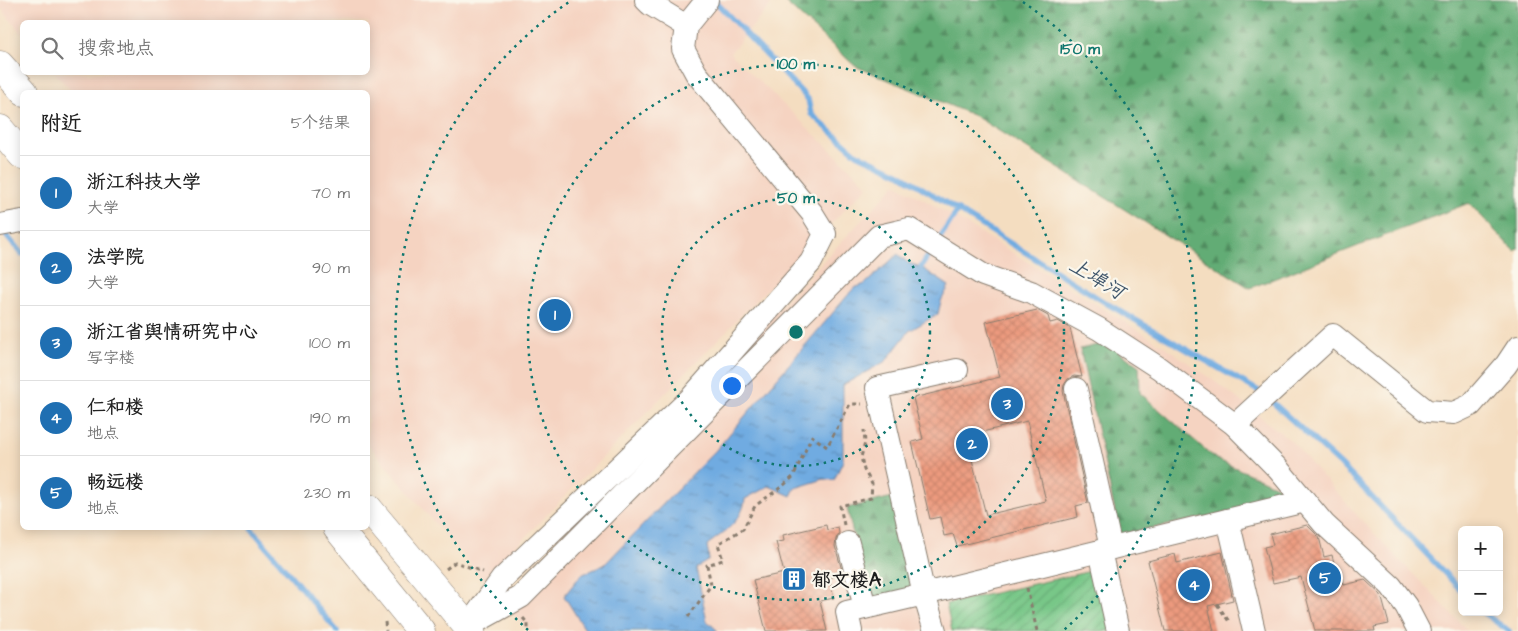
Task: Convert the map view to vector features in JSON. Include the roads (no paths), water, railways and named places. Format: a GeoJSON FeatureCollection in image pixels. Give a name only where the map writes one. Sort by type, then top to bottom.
{"type":"FeatureCollection","features":[{"type":"Feature","properties":{"kind":"main road"},"geometry":{"type":"LineString","coordinates":[[0,65],[22,90]]}},
{"type":"Feature","properties":{"kind":"main road"},"geometry":{"type":"LineString","coordinates":[[0,129],[20,153]]}},
{"type":"Feature","properties":{"kind":"main road"},"geometry":{"type":"LineString","coordinates":[[370,510],[467,630]]}},
{"type":"Feature","properties":{"kind":"main road"},"geometry":{"type":"LineString","coordinates":[[339,530],[421,631]]}},
{"type":"Feature","properties":{"kind":"street"},"geometry":{"type":"LineString","coordinates":[[467,630],[502,579],[691,398],[811,262],[826,234],[812,213],[696,74],[682,49],[697,12],[650,4],[646,0]]}},
{"type":"Feature","properties":{"kind":"street"},"geometry":{"type":"LineString","coordinates":[[467,630],[521,597],[879,236],[909,229],[983,275],[1030,292],[1099,330],[1159,368],[1235,425],[1278,468],[1324,524],[1391,586],[1406,606],[1419,631]]}},
{"type":"Feature","properties":{"kind":"street"},"geometry":{"type":"LineString","coordinates":[[1235,425],[1332,335],[1427,411],[1454,413],[1471,405],[1506,365],[1518,347]]}},
{"type":"Feature","properties":{"kind":"street"},"geometry":{"type":"LineString","coordinates":[[935,631],[924,594],[877,388],[957,370]]}},
{"type":"Feature","properties":{"kind":"street"},"geometry":{"type":"LineString","coordinates":[[1076,389],[1106,549],[1118,631]]}},
{"type":"Feature","properties":{"kind":"street"},"geometry":{"type":"LineString","coordinates":[[851,631],[847,612],[1305,501]]}},
{"type":"Feature","properties":{"kind":"street"},"geometry":{"type":"LineString","coordinates":[[1228,520],[1254,631]]}},
{"type":"Feature","properties":{"kind":"street"},"geometry":{"type":"LineString","coordinates":[[848,543],[865,607]]}},
{"type":"Feature","properties":{"kind":"water"},"geometry":{"type":"Polygon","coordinates":[[[898,254],[908,263],[921,267],[949,286],[941,301],[938,314],[909,331],[886,361],[843,385],[843,461],[834,480],[824,479],[795,488],[791,496],[769,486],[745,499],[736,520],[726,531],[707,545],[709,560],[696,568],[707,621],[718,631],[586,631],[564,596],[581,575],[604,565],[716,450],[854,288],[865,284],[898,254]]]}},
{"type":"Feature","properties":{"kind":"waterway","name":"上埠河"},"geometry":{"type":"LineString","coordinates":[[714,0],[808,99],[811,114],[857,154],[900,174],[1106,303],[1262,393]]}},
{"type":"Feature","properties":{"kind":"waterway"},"geometry":{"type":"LineString","coordinates":[[937,242],[958,210]]}},
{"type":"Feature","properties":{"kind":"waterway"},"geometry":{"type":"LineString","coordinates":[[3,231],[20,252]]}},
{"type":"Feature","properties":{"kind":"waterway"},"geometry":{"type":"LineString","coordinates":[[921,267],[932,250]]}},
{"type":"Feature","properties":{"kind":"waterway","name":"上埠河"},"geometry":{"type":"LineString","coordinates":[[1269,399],[1341,465],[1458,587]]}},
{"type":"Feature","properties":{"kind":"waterway"},"geometry":{"type":"LineString","coordinates":[[253,530],[337,631]]}},
{"type":"Feature","properties":{"kind":"waterway","name":"上埠河"},"geometry":{"type":"LineString","coordinates":[[1488,616],[1509,631]]}},
{"type":"Feature","properties":{"kind":"place","name":"浙江科技大学"},"geometry":{"type":"Point","coordinates":[555,315]}},
{"type":"Feature","properties":{"kind":"place","name":"浙江省舆情研究中心"},"geometry":{"type":"Point","coordinates":[1007,404]}},
{"type":"Feature","properties":{"kind":"place","name":"法学院"},"geometry":{"type":"Point","coordinates":[972,444]}},
{"type":"Feature","properties":{"kind":"place","name":"畅远楼"},"geometry":{"type":"Point","coordinates":[1325,578]}},
{"type":"Feature","properties":{"kind":"place","name":"郁文楼A"},"geometry":{"type":"Point","coordinates":[794,579]}},
{"type":"Feature","properties":{"kind":"place","name":"仁和楼"},"geometry":{"type":"Point","coordinates":[1194,585]}}]}
